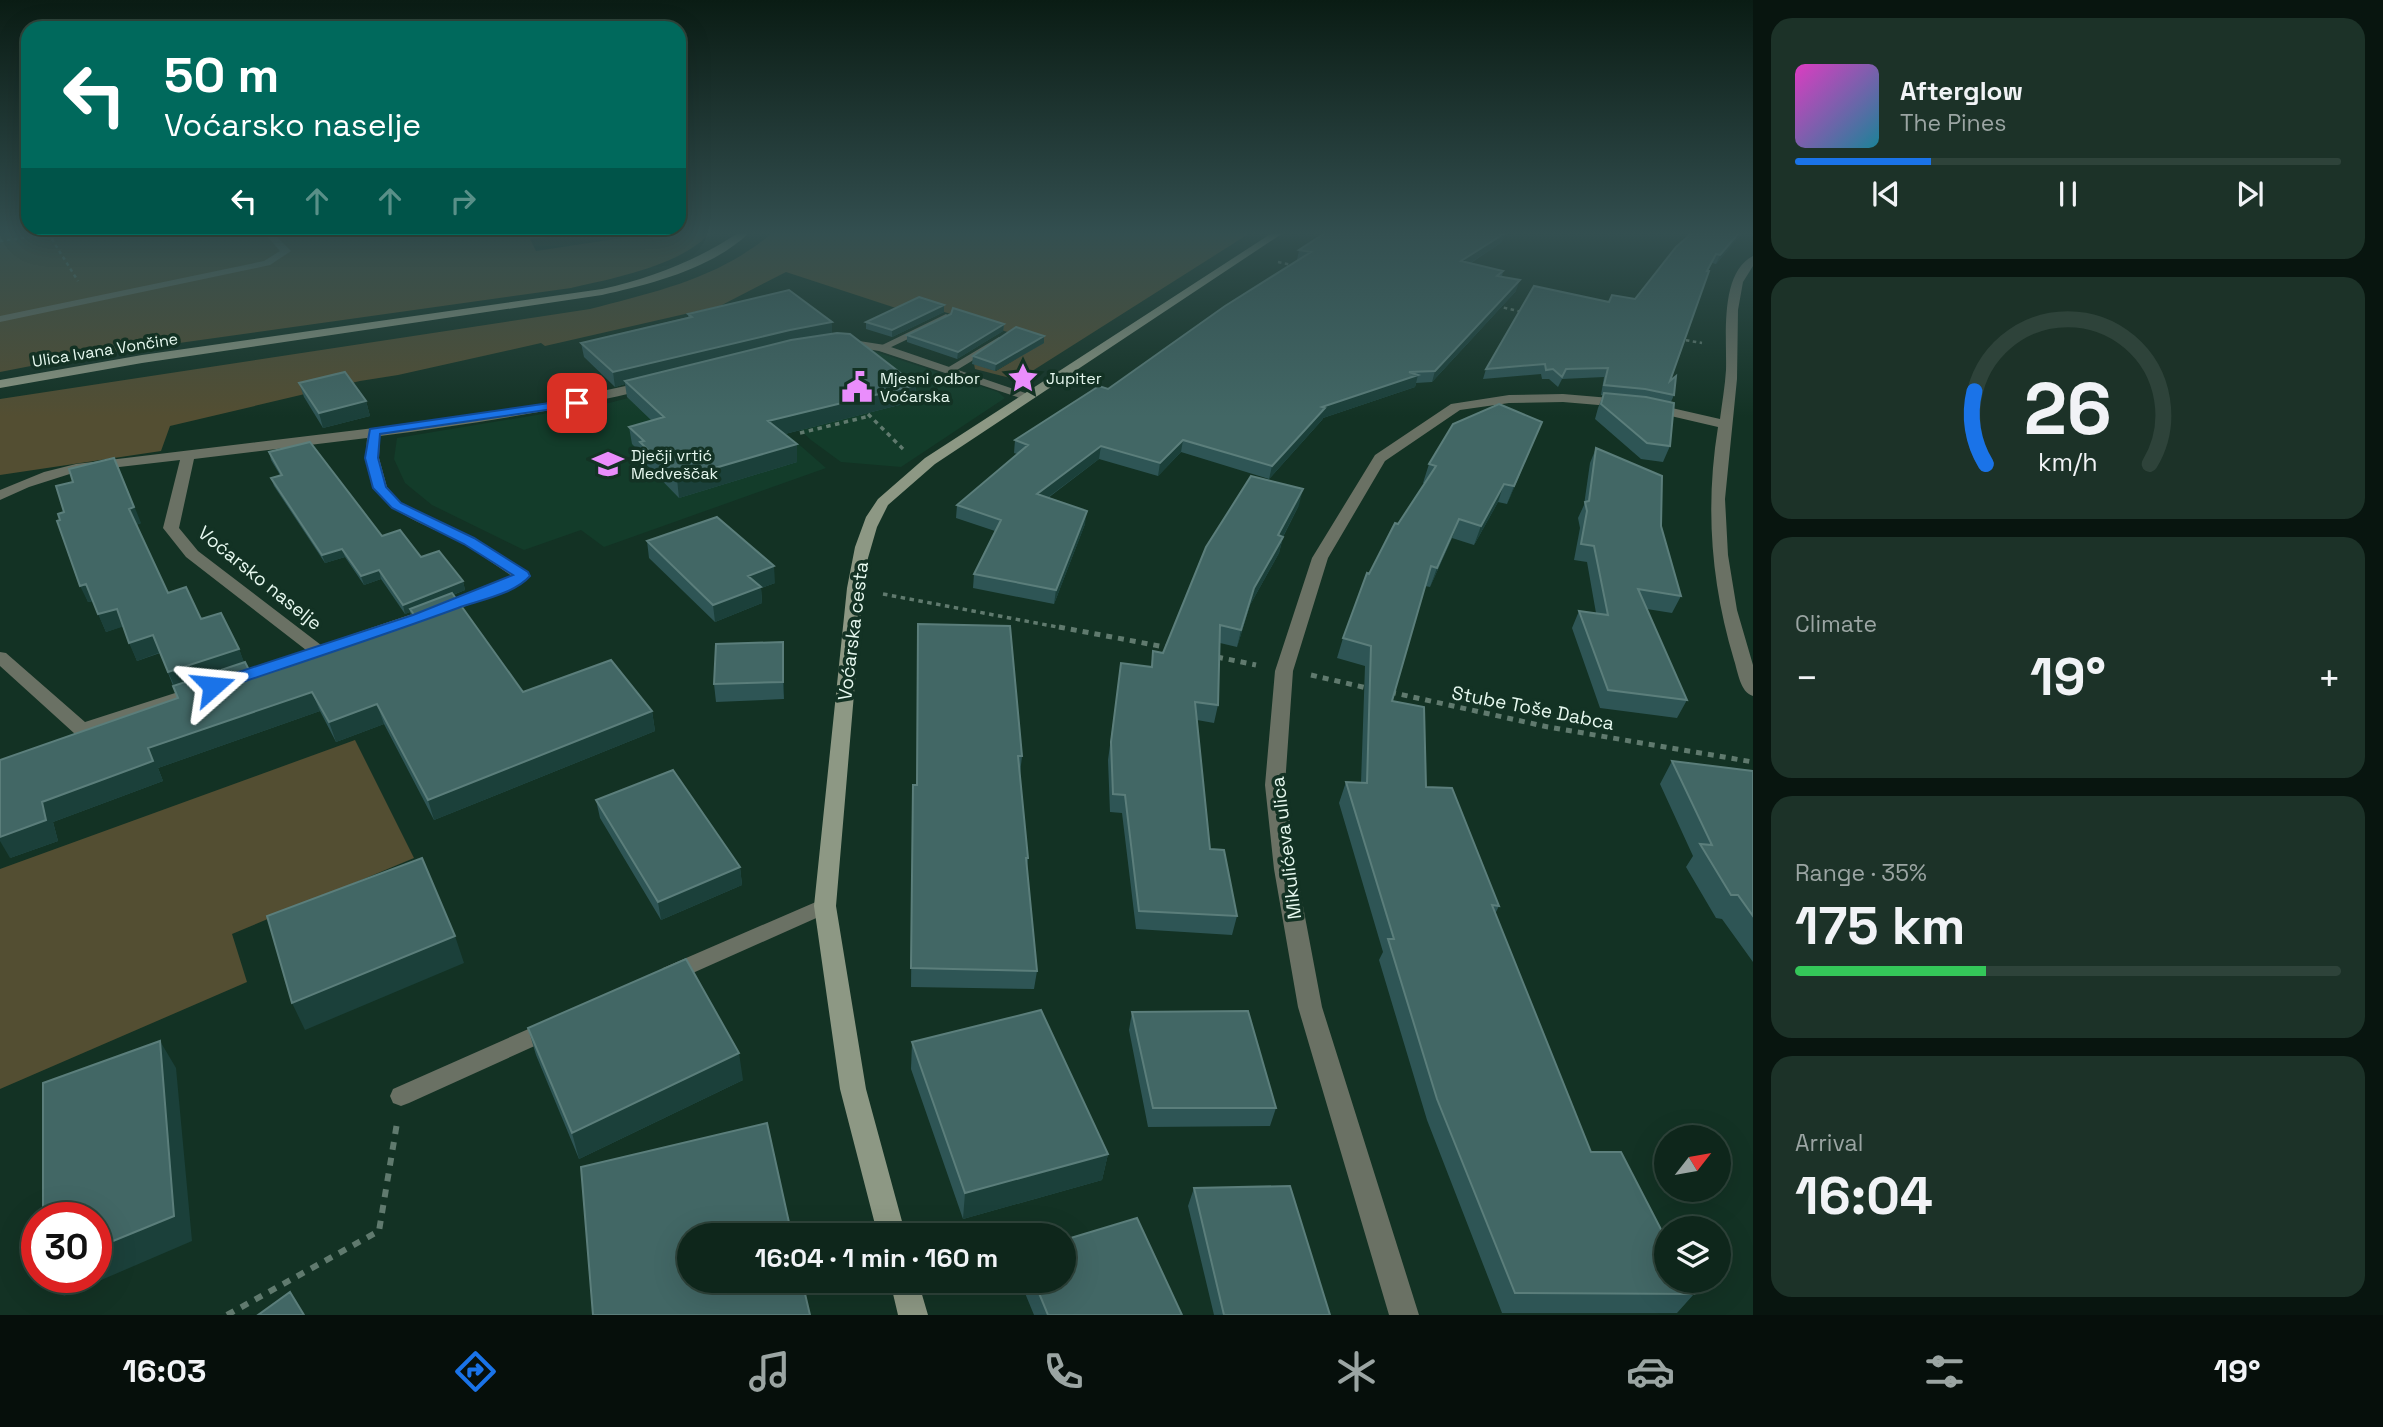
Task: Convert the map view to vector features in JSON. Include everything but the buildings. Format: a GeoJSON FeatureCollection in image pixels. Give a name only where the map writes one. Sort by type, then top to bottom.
{"type":"FeatureCollection","features":[{"type":"Feature","properties":{"kind":"street","name":"Ulica Ivana Vončine"},"geometry":{"type":"LineString","coordinates":[[0,384],[142,359],[586,294]]}},
{"type":"Feature","properties":{"kind":"street","name":"Voćarska cesta"},"geometry":{"type":"LineString","coordinates":[[889,1223],[853,1089],[824,906],[860,559],[876,511],[904,482],[930,461],[1184,294]]}},
{"type":"Feature","properties":{"kind":"street"},"geometry":{"type":"LineString","coordinates":[[1736,294],[1732,310],[1732,366],[1719,470],[1717,521],[1721,576],[1753,690]]}},
{"type":"Feature","properties":{"kind":"street"},"geometry":{"type":"LineString","coordinates":[[826,344],[858,343],[881,348],[1028,396]]}},
{"type":"Feature","properties":{"kind":"street"},"geometry":{"type":"LineString","coordinates":[[0,496],[12,489],[65,471],[577,403],[658,383]]}},
{"type":"Feature","properties":{"kind":"street","name":"Mikulićeva ulica"},"geometry":{"type":"LineString","coordinates":[[1404,1315],[1310,1007],[1285,869],[1275,785],[1284,671],[1320,558],[1380,458],[1456,407],[1509,399],[1563,398],[1640,405],[1726,425]]}},
{"type":"Feature","properties":{"kind":"street","name":"Voćarsko naselje"},"geometry":{"type":"LineString","coordinates":[[0,657],[82,730],[318,651],[509,584],[523,576],[469,541],[396,506],[380,488],[372,458],[374,431]]}},
{"type":"Feature","properties":{"kind":"street","name":"Voćarsko naselje"},"geometry":{"type":"LineString","coordinates":[[188,456],[171,528],[192,554],[318,651]]}},
{"type":"Feature","properties":{"kind":"street"},"geometry":{"type":"LineString","coordinates":[[907,1293],[913,1315]]}},
{"type":"Feature","properties":{"kind":"lane"},"geometry":{"type":"LineString","coordinates":[[0,319],[117,294]]}},
{"type":"Feature","properties":{"kind":"lane"},"geometry":{"type":"LineString","coordinates":[[881,348],[946,317]]}},
{"type":"Feature","properties":{"kind":"lane"},"geometry":{"type":"LineString","coordinates":[[947,371],[1008,334]]}},
{"type":"Feature","properties":{"kind":"lane"},"geometry":{"type":"LineString","coordinates":[[645,985],[824,906]]}},
{"type":"Feature","properties":{"kind":"lane"},"geometry":{"type":"LineString","coordinates":[[401,1096],[572,1019]]}},
{"type":"Feature","properties":{"kind":"path"},"geometry":{"type":"LineString","coordinates":[[1490,305],[1527,312]]}},
{"type":"Feature","properties":{"kind":"path"},"geometry":{"type":"LineString","coordinates":[[1677,339],[1702,343]]}},
{"type":"Feature","properties":{"kind":"path"},"geometry":{"type":"LineString","coordinates":[[800,433],[868,415],[905,451],[905,458]]}},
{"type":"Feature","properties":{"kind":"path"},"geometry":{"type":"LineString","coordinates":[[890,595],[1173,649]]}},
{"type":"Feature","properties":{"kind":"path"},"geometry":{"type":"LineString","coordinates":[[1213,656],[1254,664]]}},
{"type":"Feature","properties":{"kind":"path"},"geometry":{"type":"LineString","coordinates":[[1309,675],[1376,689]]}},
{"type":"Feature","properties":{"kind":"path","name":"Stube Toše Dabca"},"geometry":{"type":"LineString","coordinates":[[1389,692],[1548,727],[1753,762]]}},
{"type":"Feature","properties":{"kind":"path"},"geometry":{"type":"LineString","coordinates":[[227,1315],[379,1231],[401,1096]]}},
{"type":"Feature","properties":{"kind":"shaded area"},"geometry":{"type":"Polygon","coordinates":[[[0,294],[526,294],[72,358],[0,372],[0,294]]]}},
{"type":"Feature","properties":{"kind":"shaded area"},"geometry":{"type":"Polygon","coordinates":[[[643,294],[743,294],[720,306],[545,346],[541,343],[360,381],[170,426],[161,451],[0,475],[0,399],[590,309],[643,294]]]}},
{"type":"Feature","properties":{"kind":"shaded area"},"geometry":{"type":"Polygon","coordinates":[[[854,294],[1153,294],[1018,380],[975,369],[974,364],[996,371],[1043,343],[919,304],[905,311],[854,294]]]}},
{"type":"Feature","properties":{"kind":"shaded area"},"geometry":{"type":"Polygon","coordinates":[[[861,347],[998,392],[1005,398],[901,467],[841,462],[811,440],[770,402],[861,347]]]}},
{"type":"Feature","properties":{"kind":"shaded area","name":"Dječji vrtić Medveščak"},"geometry":{"type":"Polygon","coordinates":[[[725,373],[778,426],[826,468],[604,547],[581,530],[524,550],[432,505],[405,483],[394,459],[397,438],[609,403],[725,373]]]}},
{"type":"Feature","properties":{"kind":"shaded area"},"geometry":{"type":"Polygon","coordinates":[[[355,740],[414,858],[232,934],[247,982],[0,1089],[0,869],[355,740]]]}},
{"type":"Feature","properties":{"kind":"place","name":"Jupiter"},"geometry":{"type":"Point","coordinates":[1023,378]}},
{"type":"Feature","properties":{"kind":"place","name":"Mjesni odbor Voćarska"},"geometry":{"type":"Point","coordinates":[857,387]}},
{"type":"Feature","properties":{"kind":"place","name":"Dječji vrtić Medveščak"},"geometry":{"type":"Point","coordinates":[608,464]}},
{"type":"Feature","properties":{"kind":"route"},"geometry":{"type":"LineString","coordinates":[[213,686],[418,618],[509,584],[523,576],[469,541],[396,506],[380,488],[372,458],[374,431],[577,403]]}}]}
